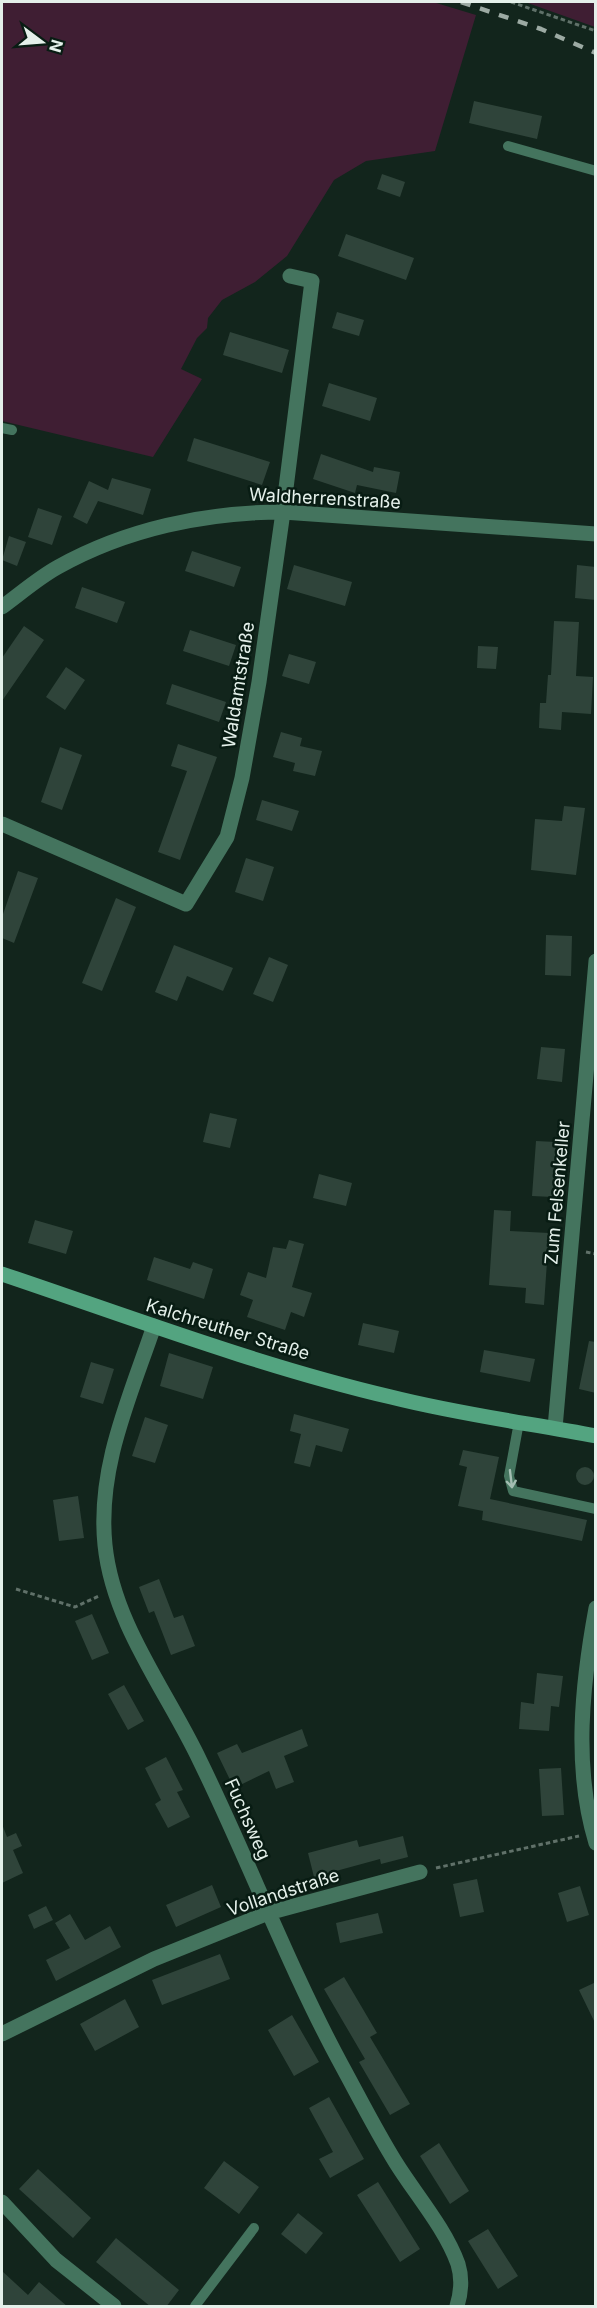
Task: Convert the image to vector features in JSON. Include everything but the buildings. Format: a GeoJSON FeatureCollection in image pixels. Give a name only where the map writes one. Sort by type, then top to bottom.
{"type":"FeatureCollection","features":[{"type":"Feature","properties":{"kind":"street","name":"Waldamtstraße"},"geometry":{"type":"LineString","coordinates":[[2,824],[186,904],[227,837],[243,778],[258,694],[312,281],[290,276]]}},
{"type":"Feature","properties":{"kind":"street","name":"Waldherrenstraße"},"geometry":{"type":"LineString","coordinates":[[2,607],[57,568],[100,548],[148,531],[212,516],[245,512],[283,513],[596,534]]}},
{"type":"Feature","properties":{"kind":"street","name":"Zum Felsenkeller"},"geometry":{"type":"LineString","coordinates":[[555,1428],[596,961]]}},
{"type":"Feature","properties":{"kind":"street","name":"Kalchreuther Straße"},"geometry":{"type":"LineString","coordinates":[[2,1274],[154,1326],[344,1385],[446,1408],[596,1436]]}},
{"type":"Feature","properties":{"kind":"street","name":"Fuchsweg"},"geometry":{"type":"LineString","coordinates":[[154,1326],[114,1443],[106,1479],[105,1546],[115,1589],[137,1642],[199,1759],[268,1913],[339,2061],[394,2160],[451,2248],[459,2267],[460,2284],[457,2307]]}},
{"type":"Feature","properties":{"kind":"street"},"geometry":{"type":"LineString","coordinates":[[594,1838],[583,1769],[582,1704],[586,1662],[596,1608]]}},
{"type":"Feature","properties":{"kind":"street","name":"Vollandstraße"},"geometry":{"type":"LineString","coordinates":[[2,2034],[153,1959],[268,1913],[420,1872]]}},
{"type":"Feature","properties":{"kind":"street"},"geometry":{"type":"LineString","coordinates":[[2,2202],[56,2260],[114,2307]]}},
{"type":"Feature","properties":{"kind":"lane"},"geometry":{"type":"LineString","coordinates":[[508,146],[596,171]]}},
{"type":"Feature","properties":{"kind":"lane"},"geometry":{"type":"LineString","coordinates":[[519,1422],[509,1476],[513,1491],[596,1509]]}},
{"type":"Feature","properties":{"kind":"lane"},"geometry":{"type":"LineString","coordinates":[[195,2307],[254,2228]]}},
{"type":"Feature","properties":{"kind":"path"},"geometry":{"type":"LineString","coordinates":[[511,2],[596,31]]}},
{"type":"Feature","properties":{"kind":"path"},"geometry":{"type":"LineString","coordinates":[[16,1589],[75,1607],[115,1589]]}},
{"type":"Feature","properties":{"kind":"path"},"geometry":{"type":"LineString","coordinates":[[420,1872],[594,1838]]}},
{"type":"Feature","properties":{"kind":"shaded area"},"geometry":{"type":"Polygon","coordinates":[[[2,2],[433,2],[476,15],[435,151],[366,161],[334,180],[287,256],[255,282],[222,300],[208,318],[207,328],[197,338],[181,369],[202,379],[153,457],[2,421],[2,2]]]}},
{"type":"Feature","properties":{"kind":"shaded area"},"geometry":{"type":"Polygon","coordinates":[[[525,2],[595,2],[595,27],[525,2]]]}},
{"type":"Feature","properties":{"kind":"railway"},"geometry":{"type":"LineString","coordinates":[[461,2],[541,29],[596,53]]}}]}
